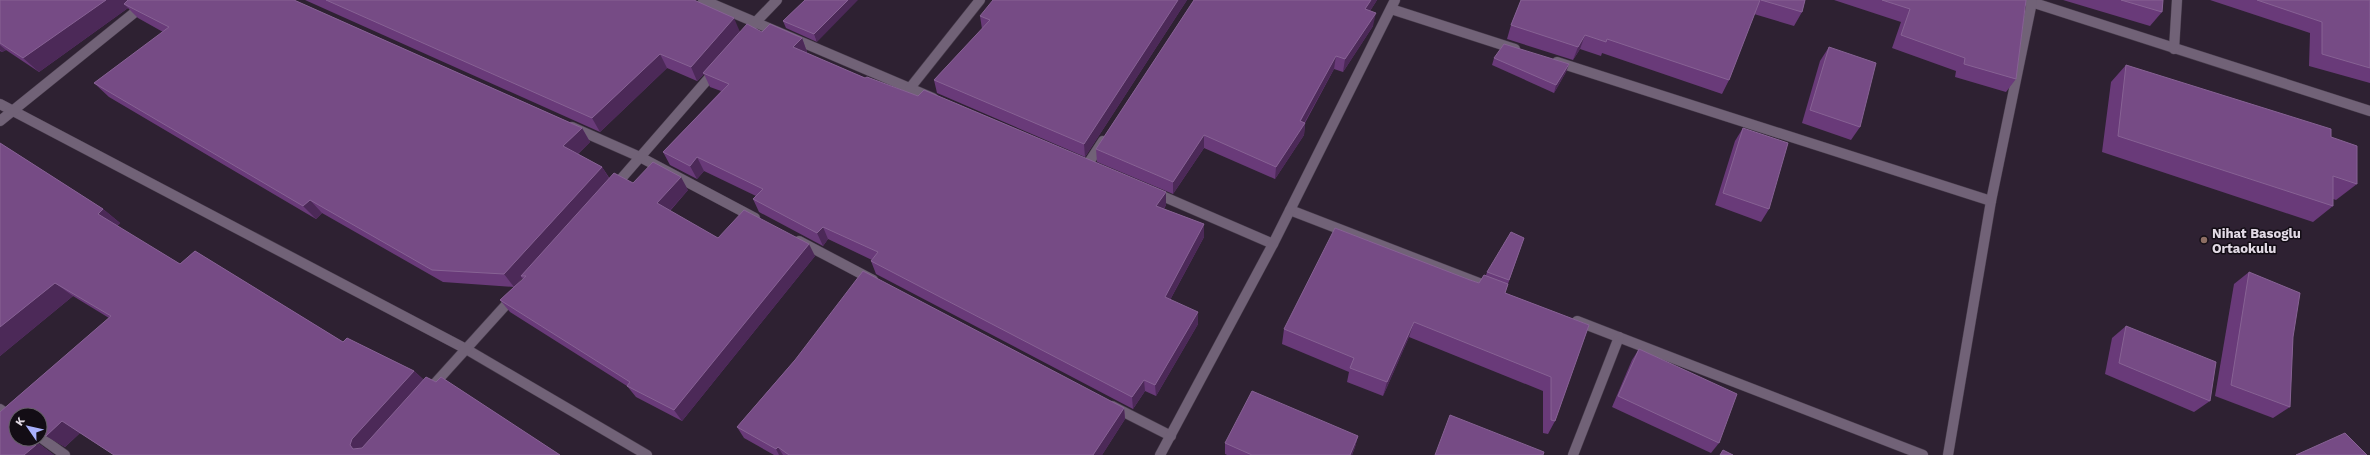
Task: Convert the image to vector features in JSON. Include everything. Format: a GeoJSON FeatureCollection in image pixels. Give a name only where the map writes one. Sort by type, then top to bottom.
{"type":"FeatureCollection","features":[{"type":"Feature","properties":{"kind":"street"},"geometry":{"type":"LineString","coordinates":[[0,121],[150,0]]}},
{"type":"Feature","properties":{"kind":"street"},"geometry":{"type":"LineString","coordinates":[[703,0],[945,103]]}},
{"type":"Feature","properties":{"kind":"street"},"geometry":{"type":"LineString","coordinates":[[746,34],[777,0]]}},
{"type":"Feature","properties":{"kind":"street"},"geometry":{"type":"LineString","coordinates":[[910,88],[980,0]]}},
{"type":"Feature","properties":{"kind":"street"},"geometry":{"type":"LineString","coordinates":[[2174,49],[2177,0]]}},
{"type":"Feature","properties":{"kind":"street"},"geometry":{"type":"LineString","coordinates":[[1948,455],[1991,201],[2028,1],[2370,111]]}},
{"type":"Feature","properties":{"kind":"street"},"geometry":{"type":"LineString","coordinates":[[1160,455],[1290,210],[1393,4],[1527,53]]}},
{"type":"Feature","properties":{"kind":"street"},"geometry":{"type":"LineString","coordinates":[[1550,60],[1991,201]]}},
{"type":"Feature","properties":{"kind":"street"},"geometry":{"type":"LineString","coordinates":[[608,192],[640,158],[721,63]]}},
{"type":"Feature","properties":{"kind":"street"},"geometry":{"type":"LineString","coordinates":[[0,104],[466,349],[647,455]]}},
{"type":"Feature","properties":{"kind":"street"},"geometry":{"type":"LineString","coordinates":[[562,122],[640,158],[768,224]]}},
{"type":"Feature","properties":{"kind":"street"},"geometry":{"type":"LineString","coordinates":[[1088,164],[1110,131]]}},
{"type":"Feature","properties":{"kind":"street"},"geometry":{"type":"LineString","coordinates":[[1145,188],[1272,244]]}},
{"type":"Feature","properties":{"kind":"street"},"geometry":{"type":"LineString","coordinates":[[1290,210],[1494,289]]}},
{"type":"Feature","properties":{"kind":"street"},"geometry":{"type":"LineString","coordinates":[[789,236],[881,284]]}},
{"type":"Feature","properties":{"kind":"street"},"geometry":{"type":"LineString","coordinates":[[424,396],[519,291]]}},
{"type":"Feature","properties":{"kind":"street"},"geometry":{"type":"LineString","coordinates":[[1567,317],[1923,455]]}},
{"type":"Feature","properties":{"kind":"street"},"geometry":{"type":"LineString","coordinates":[[1573,455],[1619,337]]}},
{"type":"Feature","properties":{"kind":"street"},"geometry":{"type":"LineString","coordinates":[[1100,399],[1171,436]]}},
{"type":"Feature","properties":{"kind":"street"},"geometry":{"type":"LineString","coordinates":[[48,443],[65,455]]}},
{"type":"Feature","properties":{"kind":"building"},"geometry":{"type":"Polygon","coordinates":[[[0,0],[106,0],[23,58],[0,43],[0,0]]]}},
{"type":"Feature","properties":{"kind":"building"},"geometry":{"type":"Polygon","coordinates":[[[128,0],[294,0],[582,128],[563,146],[602,167],[504,274],[432,270],[310,200],[303,206],[94,83],[169,27],[124,4],[128,0]]]}},
{"type":"Feature","properties":{"kind":"building"},"geometry":{"type":"Polygon","coordinates":[[[326,0],[694,0],[734,18],[691,67],[660,54],[592,118],[326,0]]]}},
{"type":"Feature","properties":{"kind":"building"},"geometry":{"type":"Polygon","coordinates":[[[805,0],[848,0],[814,34],[783,21],[805,0]]]}},
{"type":"Feature","properties":{"kind":"building"},"geometry":{"type":"Polygon","coordinates":[[[993,0],[1178,0],[1084,144],[934,80],[990,20],[980,16],[993,0]]]}},
{"type":"Feature","properties":{"kind":"building"},"geometry":{"type":"Polygon","coordinates":[[[1194,0],[1371,0],[1365,9],[1376,13],[1345,59],[1336,56],[1300,121],[1305,123],[1276,167],[1204,135],[1173,182],[1096,149],[1194,0]]]}},
{"type":"Feature","properties":{"kind":"building"},"geometry":{"type":"Polygon","coordinates":[[[1521,0],[1760,0],[1729,80],[1607,39],[1606,42],[1585,35],[1578,47],[1511,25],[1521,0]]]}},
{"type":"Feature","properties":{"kind":"building"},"geometry":{"type":"Polygon","coordinates":[[[1761,0],[1805,0],[1802,12],[1761,0]]]}},
{"type":"Feature","properties":{"kind":"building"},"geometry":{"type":"Polygon","coordinates":[[[1882,0],[2026,0],[2016,79],[1964,64],[1965,58],[1901,35],[1910,9],[1882,0]]]}},
{"type":"Feature","properties":{"kind":"building"},"geometry":{"type":"Polygon","coordinates":[[[2121,0],[2163,0],[2162,12],[2121,0]]]}},
{"type":"Feature","properties":{"kind":"building"},"geometry":{"type":"Polygon","coordinates":[[[2257,0],[2370,0],[2370,68],[2322,54],[2322,22],[2257,0]]]}},
{"type":"Feature","properties":{"kind":"building"},"geometry":{"type":"Polygon","coordinates":[[[747,24],[762,32],[770,24],[802,38],[793,47],[865,78],[867,77],[918,96],[924,90],[1166,192],[1156,206],[1204,224],[1165,297],[1198,312],[1155,385],[1144,380],[1132,397],[871,261],[878,252],[823,227],[817,233],[753,199],[763,189],[697,157],[690,166],[663,152],[729,84],[703,73],[747,24]]]}},
{"type":"Feature","properties":{"kind":"building"},"geometry":{"type":"Polygon","coordinates":[[[1504,44],[1569,64],[1556,85],[1494,58],[1504,44]]]}},
{"type":"Feature","properties":{"kind":"building"},"geometry":{"type":"Polygon","coordinates":[[[1829,47],[1876,63],[1860,127],[1810,110],[1829,47]]]}},
{"type":"Feature","properties":{"kind":"building"},"geometry":{"type":"Polygon","coordinates":[[[2126,65],[2331,129],[2331,137],[2357,146],[2357,184],[2333,176],[2333,206],[2118,136],[2126,65]]]}},
{"type":"Feature","properties":{"kind":"building"},"geometry":{"type":"Polygon","coordinates":[[[1743,128],[1788,143],[1769,209],[1723,193],[1743,128]]]}},
{"type":"Feature","properties":{"kind":"building"},"geometry":{"type":"Polygon","coordinates":[[[0,143],[103,209],[98,214],[180,264],[195,251],[343,342],[347,338],[414,371],[352,439],[350,445],[353,449],[362,448],[426,377],[436,382],[441,377],[560,455],[114,455],[62,421],[48,434],[48,407],[8,407],[8,447],[34,447],[24,455],[0,455],[0,412],[111,316],[55,283],[0,327],[0,143]]]}},
{"type":"Feature","properties":{"kind":"building"},"geometry":{"type":"Polygon","coordinates":[[[653,162],[681,177],[657,203],[718,238],[744,210],[809,244],[674,410],[627,386],[630,382],[500,300],[526,276],[521,276],[614,173],[633,183],[653,162]]]}},
{"type":"Feature","properties":{"kind":"building"},"geometry":{"type":"Polygon","coordinates":[[[1335,228],[1479,283],[1484,275],[1508,284],[1505,293],[1589,325],[1555,421],[1551,420],[1551,377],[1414,322],[1387,382],[1350,368],[1354,358],[1284,329],[1335,228]]]}},
{"type":"Feature","properties":{"kind":"building"},"geometry":{"type":"Polygon","coordinates":[[[1511,232],[1524,238],[1509,280],[1487,272],[1511,232]]]}},
{"type":"Feature","properties":{"kind":"building"},"geometry":{"type":"Polygon","coordinates":[[[863,271],[1124,408],[1093,455],[789,455],[778,447],[776,449],[737,427],[795,360],[863,271]]]}},
{"type":"Feature","properties":{"kind":"building"},"geometry":{"type":"Polygon","coordinates":[[[2249,272],[2300,293],[2293,337],[2290,407],[2231,385],[2249,272]]]}},
{"type":"Feature","properties":{"kind":"building"},"geometry":{"type":"Polygon","coordinates":[[[2126,326],[2216,362],[2210,401],[2119,363],[2126,326]]]}},
{"type":"Feature","properties":{"kind":"building"},"geometry":{"type":"Polygon","coordinates":[[[1639,349],[1737,394],[1719,443],[1618,396],[1639,349]]]}},
{"type":"Feature","properties":{"kind":"building"},"geometry":{"type":"Polygon","coordinates":[[[1252,391],[1358,436],[1350,455],[1252,455],[1225,443],[1252,391]]]}},
{"type":"Feature","properties":{"kind":"building"},"geometry":{"type":"Polygon","coordinates":[[[1450,415],[1544,452],[1543,455],[1435,455],[1450,415]]]}},
{"type":"Feature","properties":{"kind":"building"},"geometry":{"type":"Polygon","coordinates":[[[2345,433],[2367,455],[2296,455],[2345,433]]]}},
{"type":"Feature","properties":{"kind":"building"},"geometry":{"type":"Polygon","coordinates":[[[1723,450],[1733,455],[1720,455],[1723,450]]]}},
{"type":"Feature","properties":{"kind":"place","name":"Nihat Basoglu Ortaokulu"},"geometry":{"type":"Point","coordinates":[2204,240]}}]}
